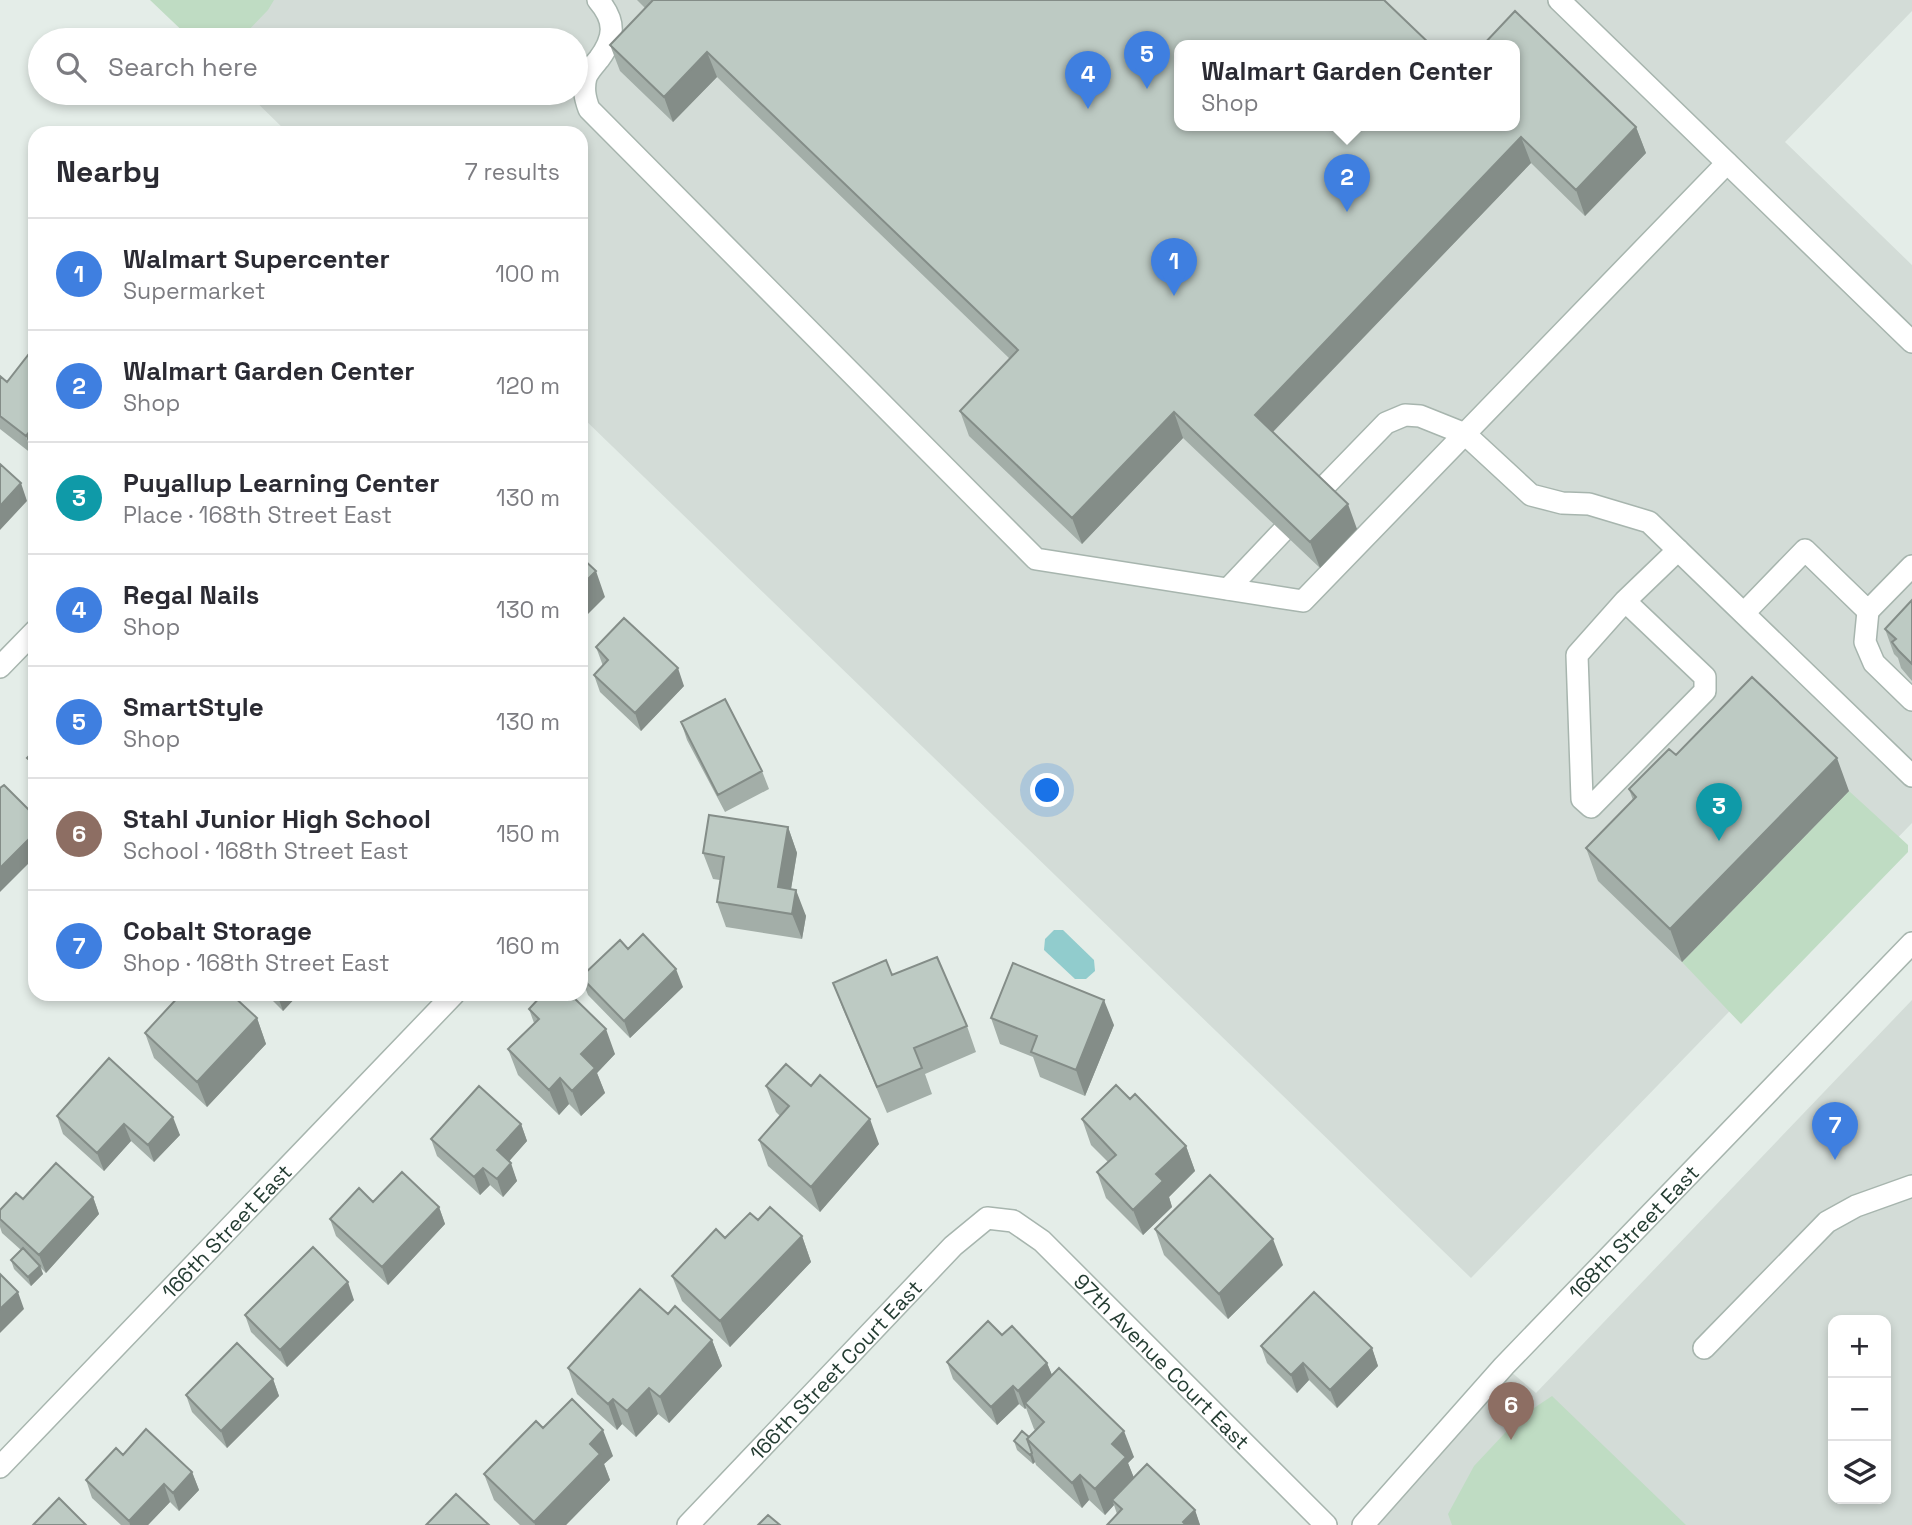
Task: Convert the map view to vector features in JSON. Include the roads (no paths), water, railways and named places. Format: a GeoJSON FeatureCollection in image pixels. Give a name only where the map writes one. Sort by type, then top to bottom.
{"type":"FeatureCollection","features":[{"type":"Feature","properties":{"kind":"street"},"geometry":{"type":"LineString","coordinates":[[588,74],[604,52],[612,34],[612,19],[598,0]]}},
{"type":"Feature","properties":{"kind":"street"},"geometry":{"type":"LineString","coordinates":[[1559,0],[1912,342]]}},
{"type":"Feature","properties":{"kind":"street"},"geometry":{"type":"LineString","coordinates":[[588,105],[1036,559],[1303,601],[1727,163]]}},
{"type":"Feature","properties":{"kind":"street"},"geometry":{"type":"LineString","coordinates":[[1319,492],[1386,424],[1405,415],[1420,416],[1465,434],[1531,495],[1562,503],[1589,504],[1648,522],[1912,776]]}},
{"type":"Feature","properties":{"kind":"street"},"geometry":{"type":"LineString","coordinates":[[1228,589],[1282,532]]}},
{"type":"Feature","properties":{"kind":"street"},"geometry":{"type":"LineString","coordinates":[[1625,601],[1706,677],[1705,691],[1591,807],[1582,799],[1577,655],[1625,601],[1678,550]]}},
{"type":"Feature","properties":{"kind":"street"},"geometry":{"type":"LineString","coordinates":[[1744,613],[1805,550],[1868,611]]}},
{"type":"Feature","properties":{"kind":"street"},"geometry":{"type":"LineString","coordinates":[[1912,566],[1868,611],[1865,642],[1874,663],[1912,699]]}},
{"type":"Feature","properties":{"kind":"street"},"geometry":{"type":"LineString","coordinates":[[0,667],[28,638]]}},
{"type":"Feature","properties":{"kind":"street","name":"168th Street East"},"geometry":{"type":"LineString","coordinates":[[1363,1525],[1504,1366],[1912,943]]}},
{"type":"Feature","properties":{"kind":"street","name":"166th Street East"},"geometry":{"type":"LineString","coordinates":[[0,1467],[447,1001]]}},
{"type":"Feature","properties":{"kind":"street"},"geometry":{"type":"LineString","coordinates":[[1704,1348],[1827,1222],[1856,1206],[1912,1186]]}},
{"type":"Feature","properties":{"kind":"street","name":"166th Street Court East"},"geometry":{"type":"LineString","coordinates":[[688,1525],[953,1246],[986,1218]]}},
{"type":"Feature","properties":{"kind":"street","name":"97th Avenue Court East"},"geometry":{"type":"LineString","coordinates":[[986,1218],[1013,1221],[1042,1241],[1326,1525]]}},
{"type":"Feature","properties":{"kind":"water"},"geometry":{"type":"Polygon","coordinates":[[[1054,930],[1063,930],[1094,960],[1095,971],[1086,979],[1075,979],[1044,950],[1045,939],[1054,930]]]}},
{"type":"Feature","properties":{"kind":"place","name":"SmartStyle"},"geometry":{"type":"Point","coordinates":[1147,89]}},
{"type":"Feature","properties":{"kind":"place","name":"Regal Nails"},"geometry":{"type":"Point","coordinates":[1088,109]}},
{"type":"Feature","properties":{"kind":"place","name":"Walmart Garden Center"},"geometry":{"type":"Point","coordinates":[1347,212]}},
{"type":"Feature","properties":{"kind":"place","name":"Walmart Supercenter"},"geometry":{"type":"Point","coordinates":[1174,296]}},
{"type":"Feature","properties":{"kind":"place","name":"Puyallup Learning Center"},"geometry":{"type":"Point","coordinates":[1719,841]}},
{"type":"Feature","properties":{"kind":"place","name":"Cobalt Storage"},"geometry":{"type":"Point","coordinates":[1835,1160]}},
{"type":"Feature","properties":{"kind":"place","name":"Stahl Junior High School"},"geometry":{"type":"Point","coordinates":[1511,1440]}}]}
